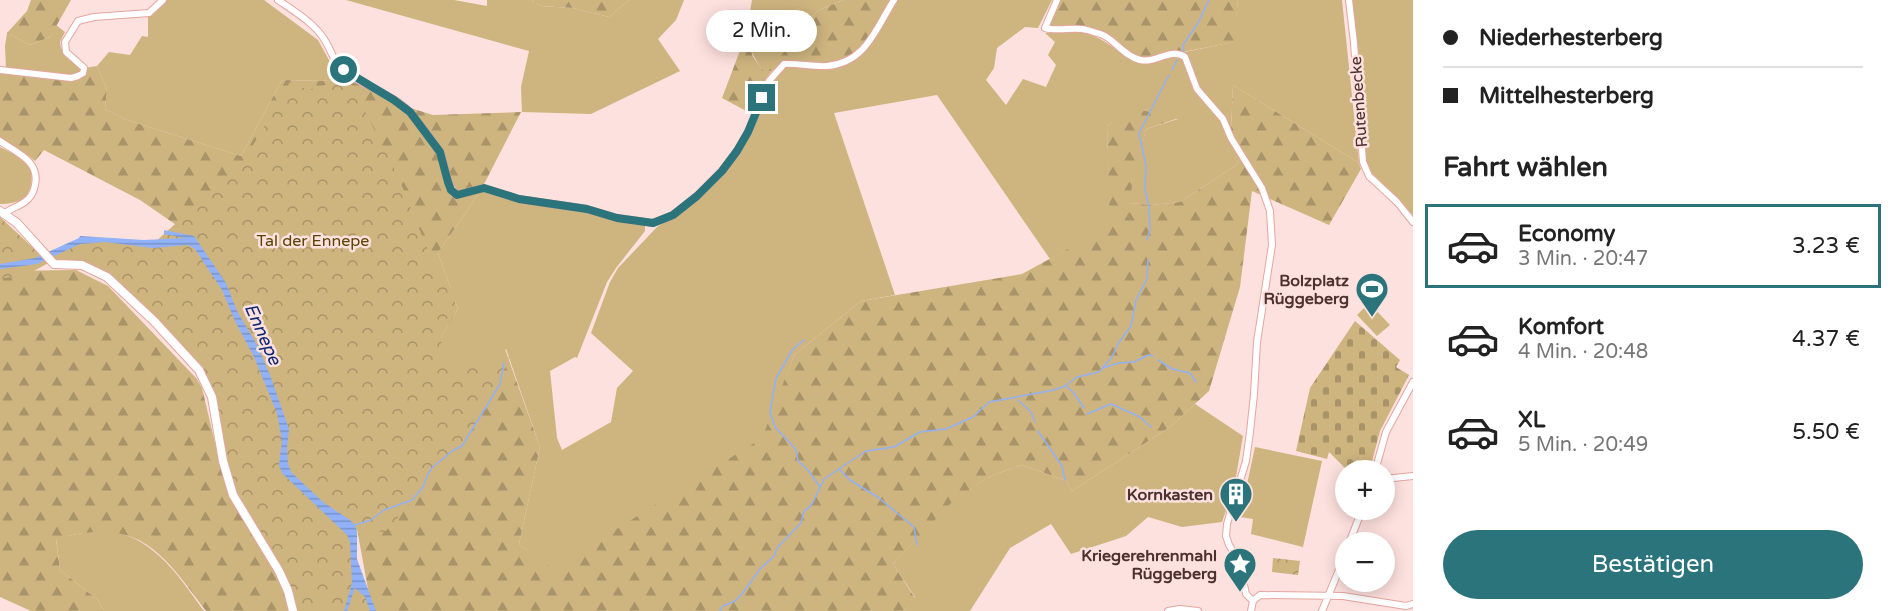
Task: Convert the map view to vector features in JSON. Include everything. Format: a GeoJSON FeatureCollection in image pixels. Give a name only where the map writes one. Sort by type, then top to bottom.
{"type":"FeatureCollection","features":[{"type":"Feature","properties":{"kind":"street"},"geometry":{"type":"LineString","coordinates":[[0,70],[71,78],[78,76],[83,73],[84,68],[66,52],[65,42],[78,21],[94,17],[149,13],[163,0]]}},
{"type":"Feature","properties":{"kind":"street"},"geometry":{"type":"LineString","coordinates":[[278,0],[301,16],[324,38],[334,60],[344,70],[410,112],[440,152],[451,190],[457,195],[484,188],[519,199],[587,209],[617,218],[653,223],[673,215],[697,196],[722,171],[748,132],[774,74],[784,64],[841,65],[856,57],[877,31],[894,0]]}},
{"type":"Feature","properties":{"kind":"street"},"geometry":{"type":"LineString","coordinates":[[1057,0],[1045,28],[1084,28],[1105,37],[1131,57],[1141,60],[1149,61],[1170,54],[1180,54],[1185,57],[1197,89],[1223,119],[1231,138],[1262,188],[1270,212],[1272,245],[1257,342],[1249,440],[1246,461],[1227,524],[1226,536],[1239,561],[1246,594],[1253,601]]}},
{"type":"Feature","properties":{"kind":"street","name":"Rutenbecke"},"geometry":{"type":"LineString","coordinates":[[1349,0],[1363,162],[1369,176],[1397,202],[1413,222]]}},
{"type":"Feature","properties":{"kind":"street"},"geometry":{"type":"LineString","coordinates":[[0,141],[32,163],[36,177],[29,199],[2,212],[17,223],[49,261],[57,264],[82,265],[107,277],[154,321],[199,370],[212,397],[223,461],[232,495],[279,571],[288,591],[293,611]]}},
{"type":"Feature","properties":{"kind":"street"},"geometry":{"type":"LineString","coordinates":[[1379,460],[1386,432],[1413,382]]}},
{"type":"Feature","properties":{"kind":"street"},"geometry":{"type":"LineString","coordinates":[[1395,477],[1413,476]]}},
{"type":"Feature","properties":{"kind":"street"},"geometry":{"type":"LineString","coordinates":[[1322,611],[1335,580]]}},
{"type":"Feature","properties":{"kind":"street"},"geometry":{"type":"LineString","coordinates":[[1251,611],[1253,601],[1260,595],[1329,595],[1406,606],[1413,603]]}},
{"type":"Feature","properties":{"kind":"street"},"geometry":{"type":"LineString","coordinates":[[1168,611],[1180,609],[1198,611]]}},
{"type":"Feature","properties":{"kind":"green space"},"geometry":{"type":"Polygon","coordinates":[[[31,0],[71,0],[50,37],[30,45],[7,33],[27,11],[31,0]]]}},
{"type":"Feature","properties":{"kind":"green space"},"geometry":{"type":"Polygon","coordinates":[[[164,0],[264,0],[318,40],[330,62],[345,75],[334,81],[282,80],[241,156],[127,120],[105,109],[107,90],[97,66],[109,52],[130,55],[142,36],[148,37],[148,17],[164,0]]]}},
{"type":"Feature","properties":{"kind":"green space"},"geometry":{"type":"Polygon","coordinates":[[[346,0],[454,0],[487,6],[487,0],[532,0],[541,6],[573,8],[609,17],[629,0],[684,0],[676,20],[658,39],[680,71],[591,114],[522,112],[521,87],[529,51],[346,0]]]}},
{"type":"Feature","properties":{"kind":"green space"},"geometry":{"type":"Polygon","coordinates":[[[532,0],[629,0],[609,17],[573,8],[541,6],[532,0]]]}},
{"type":"Feature","properties":{"kind":"green space"},"geometry":{"type":"Polygon","coordinates":[[[752,0],[843,0],[817,11],[766,75],[753,55],[748,39],[752,0]]]}},
{"type":"Feature","properties":{"kind":"green space"},"geometry":{"type":"Polygon","coordinates":[[[843,0],[893,0],[857,54],[836,65],[795,61],[777,67],[761,88],[752,114],[722,98],[746,35],[753,57],[766,74],[817,11],[843,0]]]}},
{"type":"Feature","properties":{"kind":"green space"},"geometry":{"type":"Polygon","coordinates":[[[896,0],[1052,0],[1038,28],[1025,27],[997,48],[994,68],[986,80],[1006,105],[1023,79],[1046,87],[1056,65],[1048,55],[1055,42],[1045,33],[1088,34],[1124,55],[1147,63],[1169,57],[1183,59],[1190,79],[1222,120],[1236,153],[1238,164],[1180,202],[1151,205],[1127,203],[1146,129],[1178,119],[1125,108],[1107,127],[1111,226],[1050,259],[937,95],[834,113],[895,295],[861,301],[794,355],[763,438],[553,570],[519,544],[540,447],[506,349],[458,388],[437,344],[458,309],[438,253],[481,190],[586,210],[616,220],[645,225],[645,231],[607,282],[577,358],[550,371],[557,438],[562,450],[611,422],[617,388],[633,371],[591,333],[610,282],[618,268],[657,227],[674,216],[724,171],[777,75],[786,67],[797,64],[896,0]]]}},
{"type":"Feature","properties":{"kind":"green space"},"geometry":{"type":"Polygon","coordinates":[[[1059,0],[1238,0],[1234,42],[1147,59],[1131,55],[1107,35],[1084,26],[1056,28],[1051,25],[1050,20],[1059,0]]]}},
{"type":"Feature","properties":{"kind":"green space"},"geometry":{"type":"Polygon","coordinates":[[[1238,0],[1342,0],[1359,163],[1233,85],[1231,130],[1203,94],[1196,84],[1189,61],[1180,53],[1233,42],[1238,0]]]}},
{"type":"Feature","properties":{"kind":"green space"},"geometry":{"type":"Polygon","coordinates":[[[1350,0],[1413,0],[1413,215],[1368,169],[1350,0]]]}},
{"type":"Feature","properties":{"kind":"green space"},"geometry":{"type":"Polygon","coordinates":[[[56,25],[65,32],[60,42],[61,48],[83,68],[78,76],[6,69],[7,33],[30,45],[50,37],[56,25]]]}},
{"type":"Feature","properties":{"kind":"green space"},"geometry":{"type":"Polygon","coordinates":[[[97,66],[107,90],[105,109],[127,120],[241,156],[282,80],[334,81],[344,75],[388,101],[433,115],[521,112],[481,190],[438,253],[458,309],[437,344],[459,388],[505,349],[540,447],[519,544],[553,569],[762,438],[794,355],[861,301],[1022,274],[1110,226],[1107,127],[1125,107],[1179,118],[1146,129],[1128,203],[1151,205],[1180,202],[1238,164],[1231,130],[1233,85],[1359,163],[1361,169],[1329,225],[1252,191],[1240,287],[1209,391],[1170,427],[1072,491],[1065,480],[1021,465],[991,476],[954,500],[893,564],[915,598],[904,611],[370,611],[357,529],[182,229],[140,200],[44,150],[35,161],[25,153],[0,143],[0,71],[71,78],[84,68],[97,66]]]}},
{"type":"Feature","properties":{"kind":"green space","name":"Tal der Ennepe"},"geometry":{"type":"Polygon","coordinates":[[[348,78],[397,174],[432,260],[455,295],[455,309],[442,324],[441,341],[447,369],[458,371],[509,357],[497,393],[463,442],[438,463],[427,484],[385,532],[352,529],[352,550],[373,611],[297,611],[293,592],[285,573],[232,484],[215,400],[208,380],[193,360],[105,274],[52,261],[30,273],[0,279],[0,217],[43,257],[85,239],[154,243],[242,164],[290,82],[308,90],[348,78]]]}},
{"type":"Feature","properties":{"kind":"green space"},"geometry":{"type":"Polygon","coordinates":[[[0,147],[22,158],[31,167],[30,190],[17,202],[0,204],[0,147]]]}},
{"type":"Feature","properties":{"kind":"green space"},"geometry":{"type":"Polygon","coordinates":[[[76,270],[108,286],[197,379],[202,388],[224,481],[230,496],[280,578],[291,611],[206,611],[160,555],[145,544],[128,536],[108,532],[84,533],[56,539],[60,570],[98,600],[103,611],[31,611],[0,597],[0,271],[76,270]]]}},
{"type":"Feature","properties":{"kind":"green space","name":"Bolzplatz Rüggeberg"},"geometry":{"type":"Polygon","coordinates":[[[1369,303],[1390,325],[1377,336],[1357,315],[1369,303]]]}},
{"type":"Feature","properties":{"kind":"green space"},"geometry":{"type":"Polygon","coordinates":[[[1355,321],[1400,360],[1396,367],[1409,375],[1380,431],[1372,460],[1337,460],[1329,452],[1327,459],[1296,451],[1310,388],[1355,321]]]}},
{"type":"Feature","properties":{"kind":"green space"},"geometry":{"type":"Polygon","coordinates":[[[1195,404],[1243,436],[1234,488],[1222,522],[1182,527],[1148,517],[1126,536],[1071,554],[1051,524],[1010,548],[970,611],[904,611],[915,597],[893,564],[953,500],[991,476],[1021,465],[1065,480],[1072,491],[1170,427],[1195,404]]]}},
{"type":"Feature","properties":{"kind":"green space"},"geometry":{"type":"Polygon","coordinates":[[[1255,447],[1322,461],[1303,547],[1251,534],[1253,519],[1240,517],[1255,447]]]}},
{"type":"Feature","properties":{"kind":"green space"},"geometry":{"type":"Polygon","coordinates":[[[99,530],[123,534],[148,547],[169,566],[204,611],[103,611],[98,600],[60,570],[56,538],[99,530]]]}},
{"type":"Feature","properties":{"kind":"green space"},"geometry":{"type":"Polygon","coordinates":[[[1273,558],[1300,561],[1298,575],[1272,572],[1273,558]]]}},
{"type":"Feature","properties":{"kind":"water"},"geometry":{"type":"Polygon","coordinates":[[[164,230],[194,236],[226,283],[237,311],[257,345],[270,375],[289,429],[287,448],[291,472],[323,502],[355,525],[357,559],[376,611],[370,611],[365,597],[355,588],[347,611],[344,611],[352,583],[350,542],[347,535],[282,473],[279,465],[282,441],[277,413],[254,357],[222,290],[195,249],[188,245],[153,248],[105,242],[80,244],[37,264],[0,269],[0,264],[35,258],[80,236],[144,240],[185,238],[164,234],[164,230]]]}},
{"type":"Feature","properties":{"kind":"waterway"},"geometry":{"type":"LineString","coordinates":[[1184,54],[1183,45],[1198,23],[1209,0]]}},
{"type":"Feature","properties":{"kind":"waterway"},"geometry":{"type":"LineString","coordinates":[[1172,70],[1177,60]]}},
{"type":"Feature","properties":{"kind":"waterway"},"geometry":{"type":"LineString","coordinates":[[1147,240],[1150,229],[1145,189],[1146,166],[1139,133],[1169,75]]}},
{"type":"Feature","properties":{"kind":"waterway"},"geometry":{"type":"LineString","coordinates":[[720,611],[723,606],[735,601],[742,594],[760,569],[774,556],[777,548],[801,523],[804,511],[813,502],[824,479],[866,451],[894,447],[920,432],[946,429],[973,417],[989,402],[1054,390],[1065,386],[1077,377],[1099,372],[1112,357],[1131,326],[1136,300],[1147,279],[1148,259]]}},
{"type":"Feature","properties":{"kind":"waterway"},"geometry":{"type":"LineString","coordinates":[[804,340],[793,349],[776,378],[770,412],[775,427],[796,450],[798,461],[808,470],[820,487]]}},
{"type":"Feature","properties":{"kind":"waterway"},"geometry":{"type":"LineString","coordinates":[[1103,368],[1118,363],[1134,362],[1148,355],[1153,356]]}},
{"type":"Feature","properties":{"kind":"waterway"},"geometry":{"type":"LineString","coordinates":[[1158,360],[1172,369],[1190,373],[1196,382]]}},
{"type":"Feature","properties":{"kind":"waterway"},"geometry":{"type":"LineString","coordinates":[[355,525],[371,520],[384,510],[412,500],[423,487],[432,468],[452,451],[462,446],[500,384],[504,363]]}},
{"type":"Feature","properties":{"kind":"waterway"},"geometry":{"type":"LineString","coordinates":[[1066,386],[1084,408]]}},
{"type":"Feature","properties":{"kind":"waterway"},"geometry":{"type":"LineString","coordinates":[[1018,400],[1031,412],[1035,422]]}},
{"type":"Feature","properties":{"kind":"waterway"},"geometry":{"type":"LineString","coordinates":[[1087,414],[1111,404],[1140,417],[1151,427]]}},
{"type":"Feature","properties":{"kind":"waterway"},"geometry":{"type":"LineString","coordinates":[[1038,431],[1062,466],[1065,480]]}},
{"type":"Feature","properties":{"kind":"waterway"},"geometry":{"type":"LineString","coordinates":[[840,470],[850,480],[879,498],[914,527],[917,545]]}},
{"type":"Feature","properties":{"kind":"place","name":"Bolzplatz Rüggeberg"},"geometry":{"type":"Point","coordinates":[1372,318]}},
{"type":"Feature","properties":{"kind":"place","name":"Kornkasten"},"geometry":{"type":"Point","coordinates":[1236,523]}},
{"type":"Feature","properties":{"kind":"place","name":"Kriegerehrenmahl Rüggeberg"},"geometry":{"type":"Point","coordinates":[1240,593]}},
{"type":"Feature","properties":{"kind":"route"},"geometry":{"type":"LineString","coordinates":[[344,70],[410,112],[440,152],[451,190],[457,195],[484,188],[519,199],[587,209],[638,222],[653,223],[673,215],[697,196],[722,171],[737,151],[748,132],[762,98]]}},
{"type":"Feature","properties":{"kind":"water label","name":"Ennepe"},"geometry":{"type":"Point","coordinates":[263,334]}}]}
